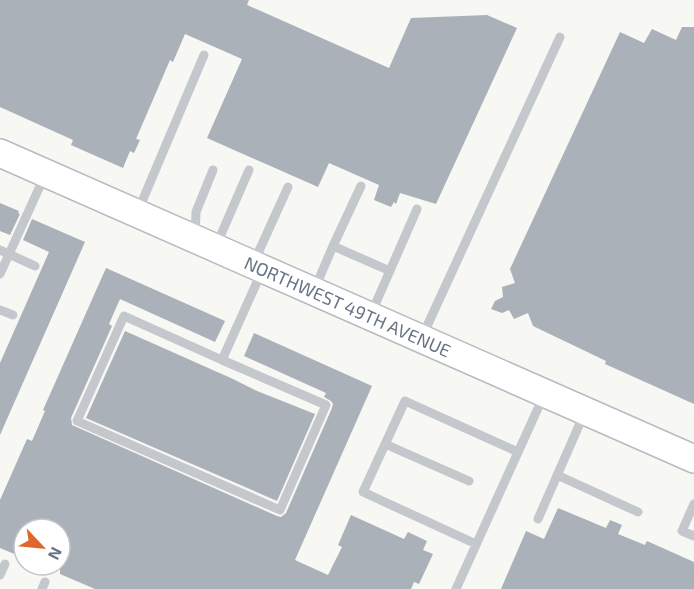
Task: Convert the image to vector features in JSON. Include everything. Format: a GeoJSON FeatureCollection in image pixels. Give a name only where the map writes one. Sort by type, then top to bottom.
{"type":"FeatureCollection","features":[{"type":"Feature","properties":{"kind":"street","name":"NORTHWEST 49TH AVENUE"},"geometry":{"type":"LineString","coordinates":[[0,153],[694,459]]}},
{"type":"Feature","properties":{"kind":"lane"},"geometry":{"type":"LineString","coordinates":[[421,339],[560,37]]}},
{"type":"Feature","properties":{"kind":"lane"},"geometry":{"type":"LineString","coordinates":[[137,213],[204,54]]}},
{"type":"Feature","properties":{"kind":"lane"},"geometry":{"type":"LineString","coordinates":[[205,243],[196,212],[213,170]]}},
{"type":"Feature","properties":{"kind":"lane"},"geometry":{"type":"LineString","coordinates":[[205,243],[249,170]]}},
{"type":"Feature","properties":{"kind":"lane"},"geometry":{"type":"LineString","coordinates":[[0,274],[4,252],[46,173]]}},
{"type":"Feature","properties":{"kind":"lane"},"geometry":{"type":"LineString","coordinates":[[222,360],[288,186]]}},
{"type":"Feature","properties":{"kind":"lane"},"geometry":{"type":"LineString","coordinates":[[313,291],[361,186]]}},
{"type":"Feature","properties":{"kind":"lane"},"geometry":{"type":"LineString","coordinates":[[370,316],[417,209]]}},
{"type":"Feature","properties":{"kind":"lane"},"geometry":{"type":"LineString","coordinates":[[333,246],[390,271]]}},
{"type":"Feature","properties":{"kind":"lane"},"geometry":{"type":"LineString","coordinates":[[4,252],[35,266]]}},
{"type":"Feature","properties":{"kind":"lane"},"geometry":{"type":"LineString","coordinates":[[0,310],[13,315]]}},
{"type":"Feature","properties":{"kind":"lane"},"geometry":{"type":"LineString","coordinates":[[124,316],[222,360],[326,405],[280,510],[78,421],[124,316]]}},
{"type":"Feature","properties":{"kind":"lane"},"geometry":{"type":"LineString","coordinates":[[456,589],[545,394]]}},
{"type":"Feature","properties":{"kind":"lane"},"geometry":{"type":"LineString","coordinates":[[476,544],[363,492],[405,401],[518,452]]}},
{"type":"Feature","properties":{"kind":"lane"},"geometry":{"type":"LineString","coordinates":[[538,519],[585,411]]}},
{"type":"Feature","properties":{"kind":"lane"},"geometry":{"type":"LineString","coordinates":[[385,444],[469,481]]}},
{"type":"Feature","properties":{"kind":"lane"},"geometry":{"type":"LineString","coordinates":[[557,475],[638,512]]}},
{"type":"Feature","properties":{"kind":"lane"},"geometry":{"type":"LineString","coordinates":[[694,504],[682,531],[694,536]]}},
{"type":"Feature","properties":{"kind":"lane"},"geometry":{"type":"LineString","coordinates":[[0,575],[5,564]]}},
{"type":"Feature","properties":{"kind":"building"},"geometry":{"type":"Polygon","coordinates":[[[0,0],[249,0],[247,5],[389,68],[411,18],[487,15],[517,28],[436,204],[400,193],[396,204],[394,202],[391,207],[374,200],[379,185],[329,163],[318,187],[207,138],[242,59],[185,34],[173,62],[170,60],[136,139],[140,140],[134,153],[130,151],[123,168],[71,145],[73,140],[0,107],[0,0]]]}},
{"type":"Feature","properties":{"kind":"building"},"geometry":{"type":"Polygon","coordinates":[[[682,27],[694,27],[694,404],[605,364],[606,361],[533,326],[528,313],[514,319],[509,310],[502,313],[491,309],[495,301],[503,297],[502,287],[515,283],[510,269],[620,32],[644,43],[652,29],[676,40],[682,27]]]}},
{"type":"Feature","properties":{"kind":"building"},"geometry":{"type":"Polygon","coordinates":[[[0,203],[19,211],[20,214],[10,235],[0,231],[0,203]]]}},
{"type":"Feature","properties":{"kind":"building"},"geometry":{"type":"Polygon","coordinates":[[[32,219],[85,242],[0,435],[0,363],[49,252],[23,240],[32,219]]]}},
{"type":"Feature","properties":{"kind":"building"},"geometry":{"type":"Polygon","coordinates":[[[106,268],[225,321],[215,342],[120,299],[109,324],[112,326],[71,418],[72,425],[281,517],[286,513],[333,404],[324,397],[326,393],[244,356],[254,333],[372,386],[295,560],[328,575],[342,547],[338,545],[351,515],[404,539],[408,532],[427,541],[423,550],[433,554],[419,584],[414,582],[411,589],[95,589],[67,577],[72,577],[72,517],[12,517],[12,553],[0,548],[0,500],[27,439],[32,441],[45,411],[43,410],[106,268]]]}},
{"type":"Feature","properties":{"kind":"building"},"geometry":{"type":"Polygon","coordinates":[[[125,331],[257,391],[315,414],[277,501],[86,418],[125,331]]]}},
{"type":"Feature","properties":{"kind":"building"},"geometry":{"type":"Polygon","coordinates":[[[558,508],[606,528],[610,520],[622,525],[618,534],[645,545],[647,541],[694,562],[694,589],[501,589],[526,531],[544,539],[558,508]]]}}]}
